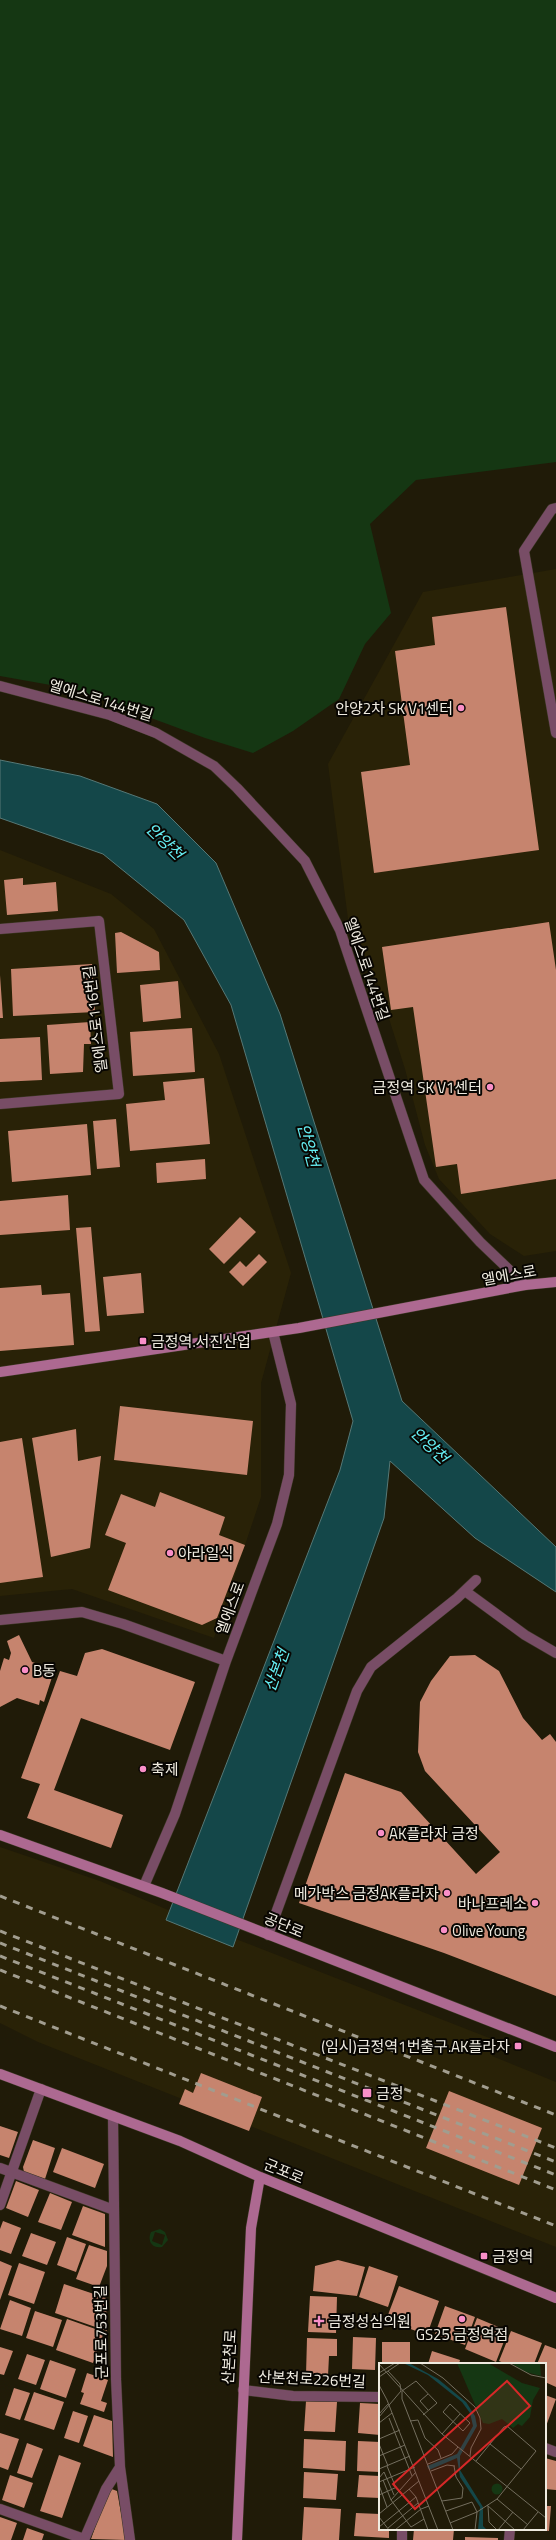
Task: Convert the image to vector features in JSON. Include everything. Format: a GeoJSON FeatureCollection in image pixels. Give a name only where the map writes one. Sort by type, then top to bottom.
{"type":"FeatureCollection","features":[{"type":"Feature","properties":{"kind":"street"},"geometry":{"type":"LineString","coordinates":[[556,508],[552,509],[524,551],[556,733]]}},
{"type":"Feature","properties":{"kind":"street","name":"엘에스로144번길"},"geometry":{"type":"LineString","coordinates":[[0,686],[110,715],[156,733],[207,762],[237,788],[305,861],[340,930],[424,1180],[480,1242],[525,1285]]}},
{"type":"Feature","properties":{"kind":"street","name":"엘에스로116번길"},"geometry":{"type":"LineString","coordinates":[[0,929],[99,921],[119,1094],[0,1104]]}},
{"type":"Feature","properties":{"kind":"street","name":"엘에스로"},"geometry":{"type":"LineString","coordinates":[[144,1886],[175,1814],[226,1661],[277,1524],[289,1475],[291,1404],[274,1332],[468,1298],[525,1285],[556,1282]]}},
{"type":"Feature","properties":{"kind":"street"},"geometry":{"type":"LineString","coordinates":[[0,1372],[274,1332]]}},
{"type":"Feature","properties":{"kind":"street"},"geometry":{"type":"LineString","coordinates":[[268,1935],[357,1691],[371,1667],[465,1591],[476,1580]]}},
{"type":"Feature","properties":{"kind":"street"},"geometry":{"type":"LineString","coordinates":[[465,1591],[525,1635],[556,1653]]}},
{"type":"Feature","properties":{"kind":"street"},"geometry":{"type":"LineString","coordinates":[[0,1620],[82,1612],[123,1624],[226,1661]]}},
{"type":"Feature","properties":{"kind":"street","name":"공단로"},"geometry":{"type":"LineString","coordinates":[[0,1835],[144,1886],[556,2048]]}},
{"type":"Feature","properties":{"kind":"street","name":"군포로"},"geometry":{"type":"LineString","coordinates":[[0,2074],[180,2141],[260,2177],[556,2298]]}},
{"type":"Feature","properties":{"kind":"street"},"geometry":{"type":"LineString","coordinates":[[0,2204],[41,2089]]}},
{"type":"Feature","properties":{"kind":"street","name":"군포로753번길"},"geometry":{"type":"LineString","coordinates":[[113,2116],[116,2379],[120,2467],[130,2540]]}},
{"type":"Feature","properties":{"kind":"street"},"geometry":{"type":"LineString","coordinates":[[0,2168],[114,2210]]}},
{"type":"Feature","properties":{"kind":"street","name":"산본천로"},"geometry":{"type":"LineString","coordinates":[[237,2540],[251,2228],[260,2177]]}},
{"type":"Feature","properties":{"kind":"street","name":"산본천로226번길"},"geometry":{"type":"LineString","coordinates":[[243,2390],[293,2396],[379,2397]]}},
{"type":"Feature","properties":{"kind":"street"},"geometry":{"type":"LineString","coordinates":[[546,2448],[556,2452]]}},
{"type":"Feature","properties":{"kind":"street"},"geometry":{"type":"LineString","coordinates":[[0,2509],[84,2540],[106,2489],[120,2467]]}},
{"type":"Feature","properties":{"kind":"street"},"geometry":{"type":"LineString","coordinates":[[509,2540],[510,2530]]}},
{"type":"Feature","properties":{"kind":"shaded area"},"geometry":{"type":"Polygon","coordinates":[[[556,569],[556,1251],[524,1256],[490,1234],[439,1179],[425,1145],[405,1069],[379,987],[348,919],[328,764],[423,592],[556,569]]]}},
{"type":"Feature","properties":{"kind":"shaded area"},"geometry":{"type":"Polygon","coordinates":[[[0,850],[111,894],[154,929],[219,1054],[291,1273],[261,1383],[261,1497],[214,1638],[72,1589],[0,1596],[0,850]]]}},
{"type":"Feature","properties":{"kind":"shaded area"},"geometry":{"type":"Polygon","coordinates":[[[0,1847],[100,1881],[241,1941],[497,2041],[492,2056],[556,2082],[556,2247],[38,2042],[0,2023],[0,1847]]]}},
{"type":"Feature","properties":{"kind":"green space"},"geometry":{"type":"Polygon","coordinates":[[[0,0],[556,0],[556,462],[416,480],[370,524],[391,613],[365,644],[339,699],[293,731],[253,753],[205,738],[73,689],[0,676],[0,0]]]}},
{"type":"Feature","properties":{"kind":"green space"},"geometry":{"type":"Polygon","coordinates":[[[160,2229],[165,2232],[168,2240],[162,2247],[153,2246],[150,2241],[151,2232],[160,2229]],[[155,2232],[152,2241],[162,2245],[165,2235],[155,2232]]]}},
{"type":"Feature","properties":{"kind":"water"},"geometry":{"type":"Polygon","coordinates":[[[0,760],[80,776],[157,804],[216,863],[280,1014],[402,1401],[556,1547],[556,1592],[475,1538],[390,1461],[384,1518],[233,1947],[166,1920],[340,1470],[353,1421],[231,1005],[184,920],[103,854],[0,818],[0,760]]]}},
{"type":"Feature","properties":{"kind":"building","name":"안양2차 SK V1센터"},"geometry":{"type":"Polygon","coordinates":[[[506,607],[539,850],[374,873],[361,772],[410,765],[395,651],[435,645],[432,617],[506,607]]]}},
{"type":"Feature","properties":{"kind":"building"},"geometry":{"type":"Polygon","coordinates":[[[23,878],[23,885],[56,882],[58,911],[7,915],[4,880],[23,878]]]}},
{"type":"Feature","properties":{"kind":"building","name":"금정역 SK V1센터"},"geometry":{"type":"Polygon","coordinates":[[[549,922],[556,970],[556,1179],[461,1194],[457,1164],[436,1167],[413,1007],[391,1010],[382,947],[549,922]]]}},
{"type":"Feature","properties":{"kind":"building"},"geometry":{"type":"Polygon","coordinates":[[[121,932],[159,952],[160,970],[117,973],[115,933],[121,932]]]}},
{"type":"Feature","properties":{"kind":"building"},"geometry":{"type":"Polygon","coordinates":[[[92,964],[95,1012],[13,1016],[11,969],[92,964]]]}},
{"type":"Feature","properties":{"kind":"building"},"geometry":{"type":"Polygon","coordinates":[[[0,975],[3,1018],[0,1018],[0,975]]]}},
{"type":"Feature","properties":{"kind":"building"},"geometry":{"type":"Polygon","coordinates":[[[178,981],[181,1018],[143,1022],[140,985],[178,981]]]}},
{"type":"Feature","properties":{"kind":"building"},"geometry":{"type":"Polygon","coordinates":[[[90,1022],[91,1044],[84,1044],[83,1072],[50,1074],[47,1025],[90,1022]]]}},
{"type":"Feature","properties":{"kind":"building"},"geometry":{"type":"Polygon","coordinates":[[[192,1028],[195,1072],[133,1076],[130,1032],[192,1028]]]}},
{"type":"Feature","properties":{"kind":"building"},"geometry":{"type":"Polygon","coordinates":[[[40,1037],[42,1080],[0,1082],[0,1039],[40,1037]]]}},
{"type":"Feature","properties":{"kind":"building"},"geometry":{"type":"Polygon","coordinates":[[[204,1078],[210,1144],[130,1151],[126,1104],[165,1100],[163,1082],[204,1078]]]}},
{"type":"Feature","properties":{"kind":"building"},"geometry":{"type":"Polygon","coordinates":[[[116,1119],[120,1167],[97,1169],[93,1121],[116,1119]]]}},
{"type":"Feature","properties":{"kind":"building"},"geometry":{"type":"Polygon","coordinates":[[[87,1124],[91,1175],[12,1182],[8,1131],[87,1124]]]}},
{"type":"Feature","properties":{"kind":"building"},"geometry":{"type":"Polygon","coordinates":[[[205,1159],[206,1179],[157,1183],[156,1163],[205,1159]]]}},
{"type":"Feature","properties":{"kind":"building"},"geometry":{"type":"Polygon","coordinates":[[[68,1195],[70,1230],[0,1235],[0,1201],[68,1195]]]}},
{"type":"Feature","properties":{"kind":"building"},"geometry":{"type":"Polygon","coordinates":[[[240,1217],[256,1232],[224,1264],[209,1249],[240,1217]]]}},
{"type":"Feature","properties":{"kind":"building"},"geometry":{"type":"Polygon","coordinates":[[[91,1227],[100,1331],[85,1332],[76,1228],[91,1227]]]}},
{"type":"Feature","properties":{"kind":"building"},"geometry":{"type":"Polygon","coordinates":[[[259,1254],[267,1262],[243,1286],[229,1272],[240,1261],[246,1267],[259,1254]]]}},
{"type":"Feature","properties":{"kind":"building"},"geometry":{"type":"Polygon","coordinates":[[[141,1273],[144,1313],[107,1316],[103,1277],[141,1273]]]}},
{"type":"Feature","properties":{"kind":"building"},"geometry":{"type":"Polygon","coordinates":[[[41,1285],[42,1295],[70,1293],[74,1345],[0,1351],[0,1288],[41,1285]]]}},
{"type":"Feature","properties":{"kind":"building"},"geometry":{"type":"Polygon","coordinates":[[[120,1406],[253,1421],[247,1475],[114,1460],[120,1406]]]}},
{"type":"Feature","properties":{"kind":"building"},"geometry":{"type":"Polygon","coordinates":[[[76,1429],[78,1461],[101,1456],[90,1548],[51,1557],[32,1438],[76,1429]]]}},
{"type":"Feature","properties":{"kind":"building"},"geometry":{"type":"Polygon","coordinates":[[[22,1438],[43,1577],[0,1583],[0,1442],[22,1438]]]}},
{"type":"Feature","properties":{"kind":"building"},"geometry":{"type":"Polygon","coordinates":[[[160,1492],[225,1517],[219,1535],[245,1545],[217,1618],[202,1625],[108,1590],[126,1543],[105,1535],[121,1494],[155,1507],[160,1492]]]}},
{"type":"Feature","properties":{"kind":"building","name":"B동"},"geometry":{"type":"Polygon","coordinates":[[[19,1635],[32,1662],[51,1668],[49,1673],[53,1674],[44,1702],[40,1700],[39,1705],[17,1698],[0,1707],[0,1671],[4,1658],[9,1660],[11,1653],[7,1641],[19,1635]]]}},
{"type":"Feature","properties":{"kind":"building"},"geometry":{"type":"Polygon","coordinates":[[[102,1649],[195,1682],[170,1750],[81,1718],[54,1790],[123,1815],[111,1848],[27,1818],[40,1784],[21,1778],[60,1671],[77,1676],[85,1653],[102,1649]]]}},
{"type":"Feature","properties":{"kind":"building"},"geometry":{"type":"Polygon","coordinates":[[[475,1655],[499,1671],[523,1718],[542,1740],[550,1734],[556,1742],[556,1996],[444,1953],[299,1903],[345,1773],[401,1792],[476,1874],[500,1852],[425,1771],[418,1752],[420,1702],[431,1681],[450,1656],[475,1655]]]}},
{"type":"Feature","properties":{"kind":"building"},"geometry":{"type":"Polygon","coordinates":[[[201,2073],[262,2097],[249,2131],[179,2104],[185,2089],[193,2093],[201,2073]]]}},
{"type":"Feature","properties":{"kind":"building"},"geometry":{"type":"Polygon","coordinates":[[[449,2091],[542,2128],[519,2185],[426,2148],[449,2091]]]}},
{"type":"Feature","properties":{"kind":"building"},"geometry":{"type":"Polygon","coordinates":[[[0,2126],[18,2132],[9,2158],[0,2155],[0,2126]]]}},
{"type":"Feature","properties":{"kind":"building"},"geometry":{"type":"Polygon","coordinates":[[[33,2140],[55,2148],[45,2179],[24,2172],[23,2167],[33,2140]]]}},
{"type":"Feature","properties":{"kind":"building"},"geometry":{"type":"Polygon","coordinates":[[[62,2148],[104,2164],[95,2188],[53,2172],[62,2148]]]}},
{"type":"Feature","properties":{"kind":"building"},"geometry":{"type":"Polygon","coordinates":[[[16,2181],[39,2190],[28,2217],[6,2208],[16,2181]]]}},
{"type":"Feature","properties":{"kind":"building"},"geometry":{"type":"Polygon","coordinates":[[[50,2193],[72,2202],[61,2230],[38,2222],[50,2193]]]}},
{"type":"Feature","properties":{"kind":"building"},"geometry":{"type":"Polygon","coordinates":[[[83,2206],[105,2214],[105,2247],[72,2235],[83,2206]]]}},
{"type":"Feature","properties":{"kind":"building"},"geometry":{"type":"Polygon","coordinates":[[[3,2221],[21,2228],[11,2254],[0,2250],[0,2229],[3,2221]]]}},
{"type":"Feature","properties":{"kind":"building"},"geometry":{"type":"Polygon","coordinates":[[[31,2233],[56,2242],[47,2265],[22,2256],[31,2233]]]}},
{"type":"Feature","properties":{"kind":"building"},"geometry":{"type":"Polygon","coordinates":[[[67,2237],[86,2244],[76,2272],[57,2265],[67,2237]]]}},
{"type":"Feature","properties":{"kind":"building"},"geometry":{"type":"Polygon","coordinates":[[[89,2245],[107,2251],[107,2266],[99,2287],[76,2279],[89,2245]]]}},
{"type":"Feature","properties":{"kind":"building"},"geometry":{"type":"Polygon","coordinates":[[[338,2260],[365,2267],[357,2296],[313,2291],[315,2266],[338,2260]]]}},
{"type":"Feature","properties":{"kind":"building"},"geometry":{"type":"Polygon","coordinates":[[[0,2261],[12,2266],[0,2300],[0,2261]]]}},
{"type":"Feature","properties":{"kind":"building"},"geometry":{"type":"Polygon","coordinates":[[[19,2263],[45,2272],[34,2304],[8,2295],[19,2263]]]}},
{"type":"Feature","properties":{"kind":"building"},"geometry":{"type":"Polygon","coordinates":[[[369,2266],[398,2276],[388,2307],[359,2297],[369,2266]]]}},
{"type":"Feature","properties":{"kind":"building"},"geometry":{"type":"Polygon","coordinates":[[[64,2284],[106,2298],[107,2331],[55,2313],[64,2284]]]}},
{"type":"Feature","properties":{"kind":"building"},"geometry":{"type":"Polygon","coordinates":[[[399,2286],[439,2301],[427,2335],[386,2320],[399,2286]]]}},
{"type":"Feature","properties":{"kind":"building"},"geometry":{"type":"Polygon","coordinates":[[[310,2296],[337,2297],[336,2333],[308,2332],[310,2296]]]}},
{"type":"Feature","properties":{"kind":"building"},"geometry":{"type":"Polygon","coordinates":[[[10,2300],[31,2308],[22,2336],[0,2329],[10,2300]]]}},
{"type":"Feature","properties":{"kind":"building"},"geometry":{"type":"Polygon","coordinates":[[[445,2306],[475,2317],[465,2345],[435,2334],[445,2306]]]}},
{"type":"Feature","properties":{"kind":"building"},"geometry":{"type":"Polygon","coordinates":[[[35,2311],[62,2320],[53,2347],[26,2338],[35,2311]]]}},
{"type":"Feature","properties":{"kind":"building"},"geometry":{"type":"Polygon","coordinates":[[[477,2318],[508,2331],[496,2362],[465,2349],[477,2318]]]}},
{"type":"Feature","properties":{"kind":"building"},"geometry":{"type":"Polygon","coordinates":[[[67,2319],[104,2332],[93,2363],[56,2350],[67,2319]]]}},
{"type":"Feature","properties":{"kind":"building"},"geometry":{"type":"Polygon","coordinates":[[[511,2331],[542,2343],[534,2363],[504,2363],[499,2361],[511,2331]]]}},
{"type":"Feature","properties":{"kind":"building"},"geometry":{"type":"Polygon","coordinates":[[[353,2337],[376,2338],[375,2370],[352,2369],[353,2337]]]}},
{"type":"Feature","properties":{"kind":"building"},"geometry":{"type":"Polygon","coordinates":[[[307,2338],[337,2339],[337,2356],[329,2356],[328,2376],[306,2375],[307,2338]]]}},
{"type":"Feature","properties":{"kind":"building"},"geometry":{"type":"Polygon","coordinates":[[[382,2342],[410,2342],[410,2363],[382,2363],[382,2342]]]}},
{"type":"Feature","properties":{"kind":"building"},"geometry":{"type":"Polygon","coordinates":[[[545,2345],[556,2349],[556,2387],[546,2382],[546,2363],[537,2363],[545,2345]]]}},
{"type":"Feature","properties":{"kind":"building"},"geometry":{"type":"Polygon","coordinates":[[[0,2347],[13,2351],[4,2375],[0,2374],[0,2347]]]}},
{"type":"Feature","properties":{"kind":"building"},"geometry":{"type":"Polygon","coordinates":[[[432,2351],[460,2360],[459,2363],[428,2363],[432,2351]]]}},
{"type":"Feature","properties":{"kind":"building"},"geometry":{"type":"Polygon","coordinates":[[[27,2354],[45,2360],[36,2385],[18,2379],[27,2354]]]}},
{"type":"Feature","properties":{"kind":"building"},"geometry":{"type":"Polygon","coordinates":[[[50,2360],[76,2369],[66,2398],[40,2389],[50,2360]]]}},
{"type":"Feature","properties":{"kind":"building"},"geometry":{"type":"Polygon","coordinates":[[[87,2373],[108,2380],[101,2401],[107,2403],[104,2412],[80,2404],[84,2393],[81,2392],[87,2373]]]}},
{"type":"Feature","properties":{"kind":"building"},"geometry":{"type":"Polygon","coordinates":[[[14,2388],[30,2393],[20,2420],[5,2415],[14,2388]]]}},
{"type":"Feature","properties":{"kind":"building"},"geometry":{"type":"Polygon","coordinates":[[[34,2392],[64,2402],[54,2430],[24,2420],[34,2392]]]}},
{"type":"Feature","properties":{"kind":"building"},"geometry":{"type":"Polygon","coordinates":[[[546,2395],[556,2399],[546,2426],[546,2395]]]}},
{"type":"Feature","properties":{"kind":"building"},"geometry":{"type":"Polygon","coordinates":[[[306,2401],[337,2402],[335,2432],[304,2431],[306,2401]]]}},
{"type":"Feature","properties":{"kind":"building"},"geometry":{"type":"Polygon","coordinates":[[[360,2403],[379,2404],[379,2435],[358,2433],[360,2403]]]}},
{"type":"Feature","properties":{"kind":"building"},"geometry":{"type":"Polygon","coordinates":[[[73,2411],[88,2416],[79,2443],[64,2438],[73,2411]]]}},
{"type":"Feature","properties":{"kind":"building"},"geometry":{"type":"Polygon","coordinates":[[[94,2415],[112,2421],[113,2457],[83,2446],[94,2415]]]}},
{"type":"Feature","properties":{"kind":"building"},"geometry":{"type":"Polygon","coordinates":[[[0,2433],[19,2439],[8,2470],[0,2467],[0,2433]]]}},
{"type":"Feature","properties":{"kind":"building"},"geometry":{"type":"Polygon","coordinates":[[[304,2439],[346,2441],[345,2471],[303,2468],[304,2439]]]}},
{"type":"Feature","properties":{"kind":"building"},"geometry":{"type":"Polygon","coordinates":[[[358,2441],[379,2442],[379,2472],[357,2471],[358,2441]]]}},
{"type":"Feature","properties":{"kind":"building"},"geometry":{"type":"Polygon","coordinates":[[[27,2443],[43,2449],[32,2478],[17,2473],[27,2443]]]}},
{"type":"Feature","properties":{"kind":"building"},"geometry":{"type":"Polygon","coordinates":[[[59,2455],[81,2463],[62,2518],[40,2511],[59,2455]]]}},
{"type":"Feature","properties":{"kind":"building"},"geometry":{"type":"Polygon","coordinates":[[[546,2458],[556,2461],[556,2490],[546,2489],[546,2458]]]}},
{"type":"Feature","properties":{"kind":"building"},"geometry":{"type":"Polygon","coordinates":[[[304,2472],[338,2474],[336,2500],[303,2498],[304,2472]]]}},
{"type":"Feature","properties":{"kind":"building"},"geometry":{"type":"Polygon","coordinates":[[[10,2475],[33,2483],[24,2508],[2,2500],[10,2475]]]}},
{"type":"Feature","properties":{"kind":"building"},"geometry":{"type":"Polygon","coordinates":[[[359,2475],[379,2476],[379,2498],[357,2497],[359,2475]]]}},
{"type":"Feature","properties":{"kind":"building"},"geometry":{"type":"Polygon","coordinates":[[[109,2488],[117,2491],[126,2540],[91,2539],[109,2488]]]}},
{"type":"Feature","properties":{"kind":"building"},"geometry":{"type":"Polygon","coordinates":[[[546,2506],[551,2506],[549,2531],[541,2530],[546,2530],[546,2506]]]}},
{"type":"Feature","properties":{"kind":"building"},"geometry":{"type":"Polygon","coordinates":[[[304,2507],[341,2509],[339,2540],[302,2540],[304,2507]]]}},
{"type":"Feature","properties":{"kind":"building"},"geometry":{"type":"Polygon","coordinates":[[[356,2513],[379,2514],[379,2530],[389,2530],[389,2538],[354,2536],[356,2513]]]}},
{"type":"Feature","properties":{"kind":"building"},"geometry":{"type":"Polygon","coordinates":[[[0,2517],[17,2523],[11,2540],[0,2540],[0,2517]]]}},
{"type":"Feature","properties":{"kind":"building"},"geometry":{"type":"Polygon","coordinates":[[[27,2528],[44,2534],[42,2540],[23,2540],[27,2528]]]}},
{"type":"Feature","properties":{"kind":"building"},"geometry":{"type":"Polygon","coordinates":[[[414,2530],[454,2530],[453,2540],[413,2540],[414,2530]]]}},
{"type":"Feature","properties":{"kind":"building"},"geometry":{"type":"Polygon","coordinates":[[[465,2537],[498,2538],[498,2540],[465,2540],[465,2537]]]}},
{"type":"Feature","properties":{"kind":"railway"},"geometry":{"type":"LineString","coordinates":[[0,1896],[556,2115]]}},
{"type":"Feature","properties":{"kind":"railway"},"geometry":{"type":"LineString","coordinates":[[0,1931],[556,2148]]}},
{"type":"Feature","properties":{"kind":"railway"},"geometry":{"type":"LineString","coordinates":[[0,1943],[556,2162]]}},
{"type":"Feature","properties":{"kind":"railway"},"geometry":{"type":"LineString","coordinates":[[0,1956],[556,2175]]}},
{"type":"Feature","properties":{"kind":"railway"},"geometry":{"type":"LineString","coordinates":[[0,1970],[556,2190]]}},
{"type":"Feature","properties":{"kind":"railway"},"geometry":{"type":"LineString","coordinates":[[0,2006],[556,2226]]}},
{"type":"Feature","properties":{"kind":"place","name":"안양2차 SK V1센터"},"geometry":{"type":"Point","coordinates":[461,708]}},
{"type":"Feature","properties":{"kind":"place","name":"금정역 SK V1센터"},"geometry":{"type":"Point","coordinates":[490,1087]}},
{"type":"Feature","properties":{"kind":"place","name":"금정역.서진산업"},"geometry":{"type":"Point","coordinates":[143,1341]}},
{"type":"Feature","properties":{"kind":"place","name":"아라일식"},"geometry":{"type":"Point","coordinates":[170,1553]}},
{"type":"Feature","properties":{"kind":"place","name":"B동"},"geometry":{"type":"Point","coordinates":[25,1670]}},
{"type":"Feature","properties":{"kind":"place","name":"축제"},"geometry":{"type":"Point","coordinates":[143,1769]}},
{"type":"Feature","properties":{"kind":"place","name":"AK플라자 금정"},"geometry":{"type":"Point","coordinates":[381,1833]}},
{"type":"Feature","properties":{"kind":"place","name":"메가박스 금정AK플라자"},"geometry":{"type":"Point","coordinates":[447,1893]}},
{"type":"Feature","properties":{"kind":"place","name":"바나프레소"},"geometry":{"type":"Point","coordinates":[535,1903]}},
{"type":"Feature","properties":{"kind":"place","name":"Olive Young"},"geometry":{"type":"Point","coordinates":[444,1930]}},
{"type":"Feature","properties":{"kind":"place","name":"(임시)금정역1번출구.AK플라자"},"geometry":{"type":"Point","coordinates":[518,2046]}},
{"type":"Feature","properties":{"kind":"place","name":"금정"},"geometry":{"type":"Point","coordinates":[367,2093]}},
{"type":"Feature","properties":{"kind":"place","name":"금정역"},"geometry":{"type":"Point","coordinates":[484,2256]}},
{"type":"Feature","properties":{"kind":"place","name":"GS25 금정역점"},"geometry":{"type":"Point","coordinates":[462,2319]}},
{"type":"Feature","properties":{"kind":"place","name":"금정성심의원"},"geometry":{"type":"Point","coordinates":[319,2321]}},
{"type":"Feature","properties":{"kind":"water label","name":"안양천"},"geometry":{"type":"Point","coordinates":[165,841]}},
{"type":"Feature","properties":{"kind":"water label","name":"안양천"},"geometry":{"type":"Point","coordinates":[309,1145]}},
{"type":"Feature","properties":{"kind":"water label","name":"안양천"},"geometry":{"type":"Point","coordinates":[430,1445]}},
{"type":"Feature","properties":{"kind":"water label","name":"산본천"},"geometry":{"type":"Point","coordinates":[276,1670]}}]}
